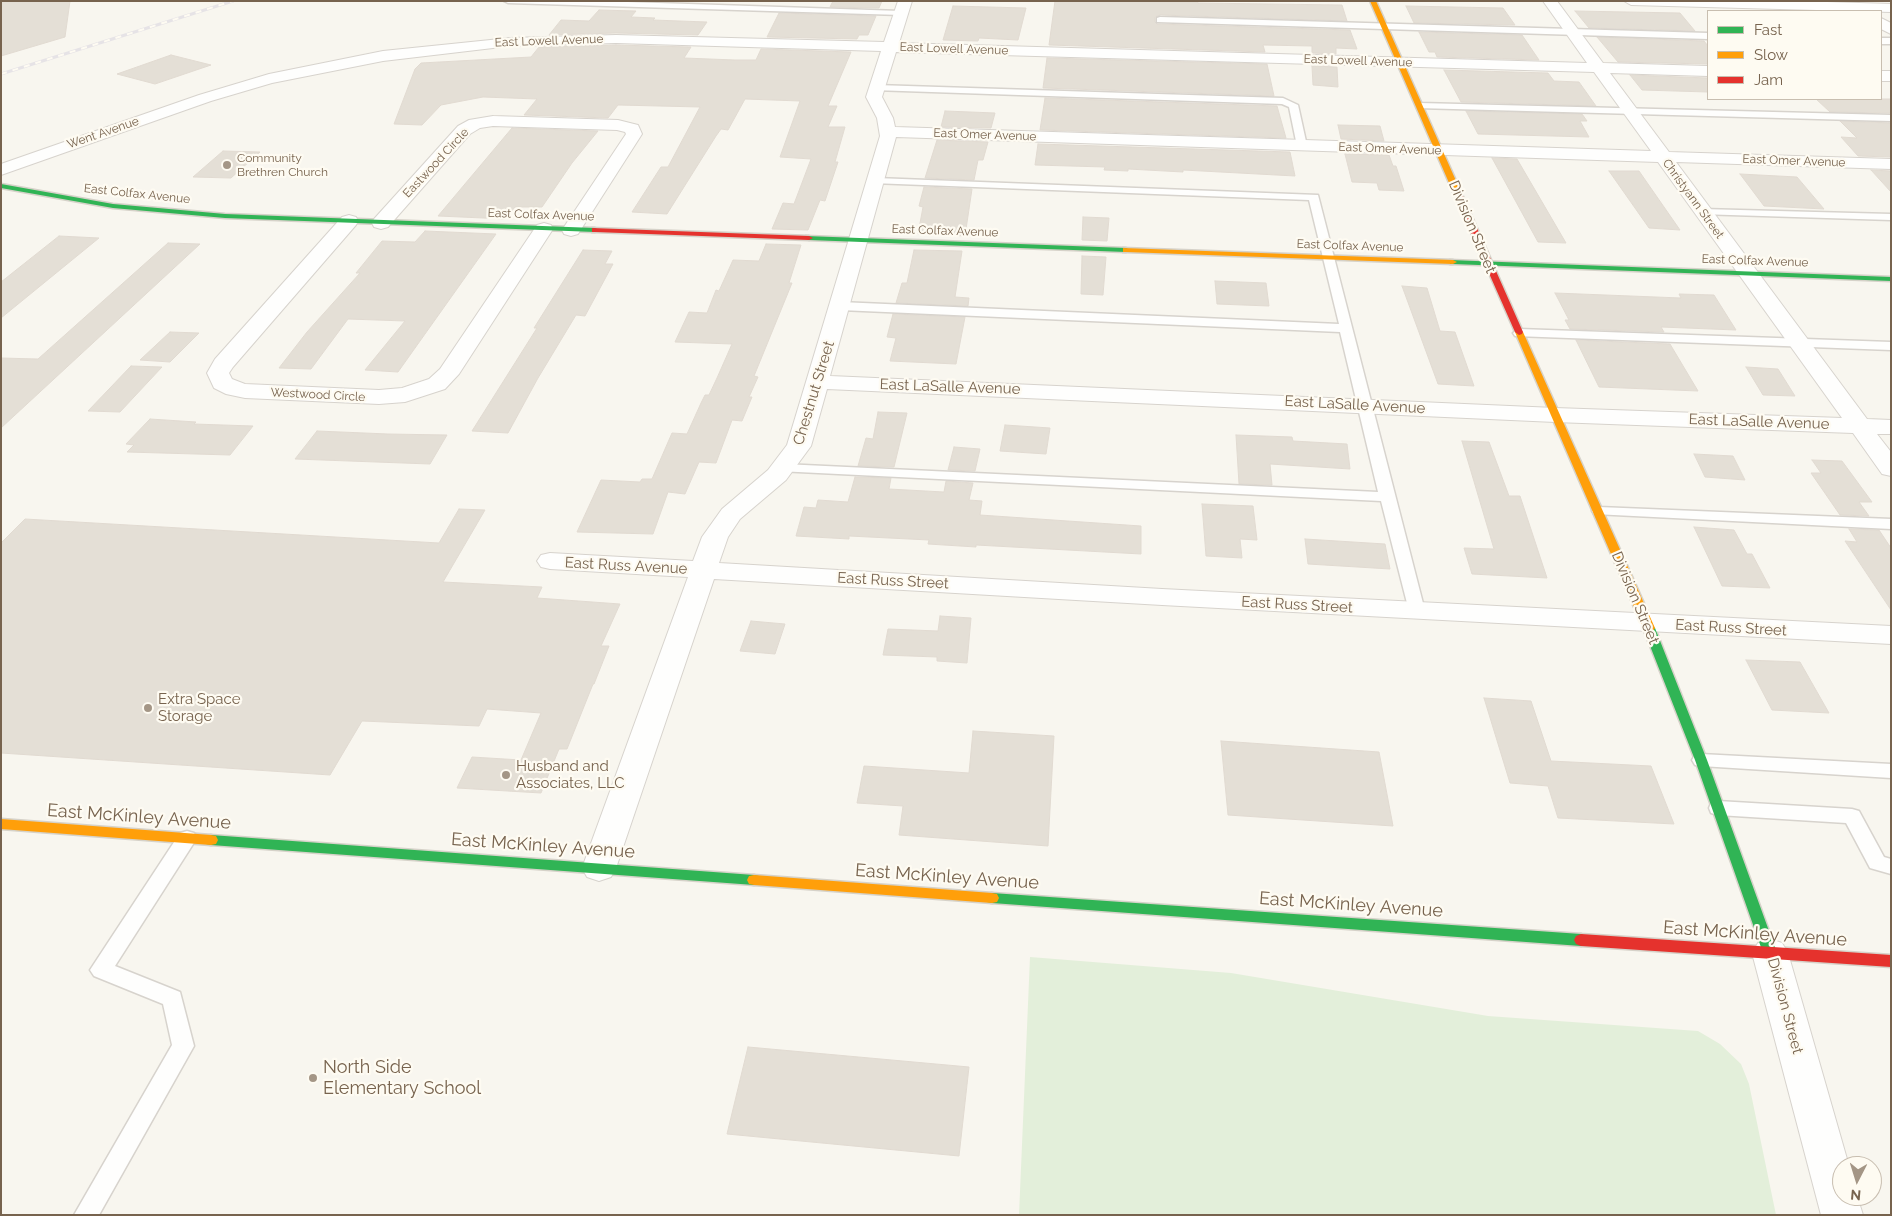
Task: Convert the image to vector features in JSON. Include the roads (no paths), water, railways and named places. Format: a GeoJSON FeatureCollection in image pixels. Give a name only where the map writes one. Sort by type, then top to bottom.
{"type":"FeatureCollection","features":[{"type":"Feature","properties":{"kind":"street","name":"Division Street"},"geometry":{"type":"LineString","coordinates":[[1373,1],[1647,624],[1701,760],[1770,953],[1842,1215]]}},
{"type":"Feature","properties":{"kind":"street","name":"Christyann Street"},"geometry":{"type":"LineString","coordinates":[[1550,1],[1798,344],[1891,469]]}},
{"type":"Feature","properties":{"kind":"street"},"geometry":{"type":"LineString","coordinates":[[1631,1],[1891,8]]}},
{"type":"Feature","properties":{"kind":"street"},"geometry":{"type":"LineString","coordinates":[[888,132],[885,118],[874,97],[903,7]]}},
{"type":"Feature","properties":{"kind":"street","name":"East Lowell Avenue"},"geometry":{"type":"LineString","coordinates":[[205,98],[269,79],[346,62],[414,51],[510,42],[616,39],[1707,71]]}},
{"type":"Feature","properties":{"kind":"street","name":"Went Avenue"},"geometry":{"type":"LineString","coordinates":[[1,170],[205,98]]}},
{"type":"Feature","properties":{"kind":"street","name":"Eastwood Circle"},"geometry":{"type":"LineString","coordinates":[[381,223],[472,122],[493,120],[618,125],[636,128],[634,134],[571,230]]}},
{"type":"Feature","properties":{"kind":"street","name":"East Omer Avenue"},"geometry":{"type":"LineString","coordinates":[[888,132],[1891,164]]}},
{"type":"Feature","properties":{"kind":"street","name":"Chestnut Street"},"geometry":{"type":"LineString","coordinates":[[599,868],[715,537],[731,514],[784,468],[799,446],[876,181],[888,132]]}},
{"type":"Feature","properties":{"kind":"street","name":"East Colfax Avenue"},"geometry":{"type":"LineString","coordinates":[[1,186],[72,200],[160,211],[381,223],[1891,279]]}},
{"type":"Feature","properties":{"kind":"street","name":"Westwood Circle"},"geometry":{"type":"LineString","coordinates":[[349,221],[223,364],[218,374],[222,382],[234,389],[245,391],[379,397],[405,395],[437,384],[448,374],[544,229]]}},
{"type":"Feature","properties":{"kind":"street","name":"East LaSalle Avenue"},"geometry":{"type":"LineString","coordinates":[[818,382],[1555,415],[1891,427]]}},
{"type":"Feature","properties":{"kind":"street","name":"East Russ Avenue"},"geometry":{"type":"LineString","coordinates":[[550,561],[703,570]]}},
{"type":"Feature","properties":{"kind":"street","name":"East Russ Street"},"geometry":{"type":"LineString","coordinates":[[703,570],[1647,624],[1891,635]]}},
{"type":"Feature","properties":{"kind":"street","name":"East McKinley Avenue"},"geometry":{"type":"LineString","coordinates":[[1,824],[1095,906],[1891,961]]}},
{"type":"Feature","properties":{"kind":"lane"},"geometry":{"type":"LineString","coordinates":[[508,1],[903,7]]}},
{"type":"Feature","properties":{"kind":"lane"},"geometry":{"type":"LineString","coordinates":[[1160,20],[1707,36]]}},
{"type":"Feature","properties":{"kind":"lane"},"geometry":{"type":"LineString","coordinates":[[876,88],[1283,101],[1293,104],[1302,146]]}},
{"type":"Feature","properties":{"kind":"lane"},"geometry":{"type":"LineString","coordinates":[[1420,106],[1891,118]]}},
{"type":"Feature","properties":{"kind":"lane"},"geometry":{"type":"LineString","coordinates":[[876,181],[1314,197],[1387,497],[1417,611]]}},
{"type":"Feature","properties":{"kind":"lane"},"geometry":{"type":"LineString","coordinates":[[1702,212],[1891,217]]}},
{"type":"Feature","properties":{"kind":"lane"},"geometry":{"type":"LineString","coordinates":[[840,306],[1345,328]]}},
{"type":"Feature","properties":{"kind":"lane"},"geometry":{"type":"LineString","coordinates":[[1519,334],[1891,346]]}},
{"type":"Feature","properties":{"kind":"lane"},"geometry":{"type":"LineString","coordinates":[[784,468],[1387,497]]}},
{"type":"Feature","properties":{"kind":"lane"},"geometry":{"type":"LineString","coordinates":[[1598,511],[1891,524]]}},
{"type":"Feature","properties":{"kind":"lane"},"geometry":{"type":"LineString","coordinates":[[1701,760],[1891,771]]}},
{"type":"Feature","properties":{"kind":"lane"},"geometry":{"type":"LineString","coordinates":[[1718,808],[1852,816],[1877,863],[1891,867]]}},
{"type":"Feature","properties":{"kind":"lane"},"geometry":{"type":"LineString","coordinates":[[86,1215],[183,1046],[172,998],[101,970],[187,838]]}},
{"type":"Feature","properties":{"kind":"railway"},"geometry":{"type":"LineString","coordinates":[[1,74],[233,1]]}},
{"type":"Feature","properties":{"kind":"place","name":"Community Brethren Church"},"geometry":{"type":"Point","coordinates":[227,165]}},
{"type":"Feature","properties":{"kind":"place","name":"Extra Space Storage"},"geometry":{"type":"Point","coordinates":[148,708]}},
{"type":"Feature","properties":{"kind":"place","name":"Husband and Associates, LLC"},"geometry":{"type":"Point","coordinates":[506,775]}},
{"type":"Feature","properties":{"kind":"place","name":"North Side Elementary School"},"geometry":{"type":"Point","coordinates":[313,1078]}}]}
